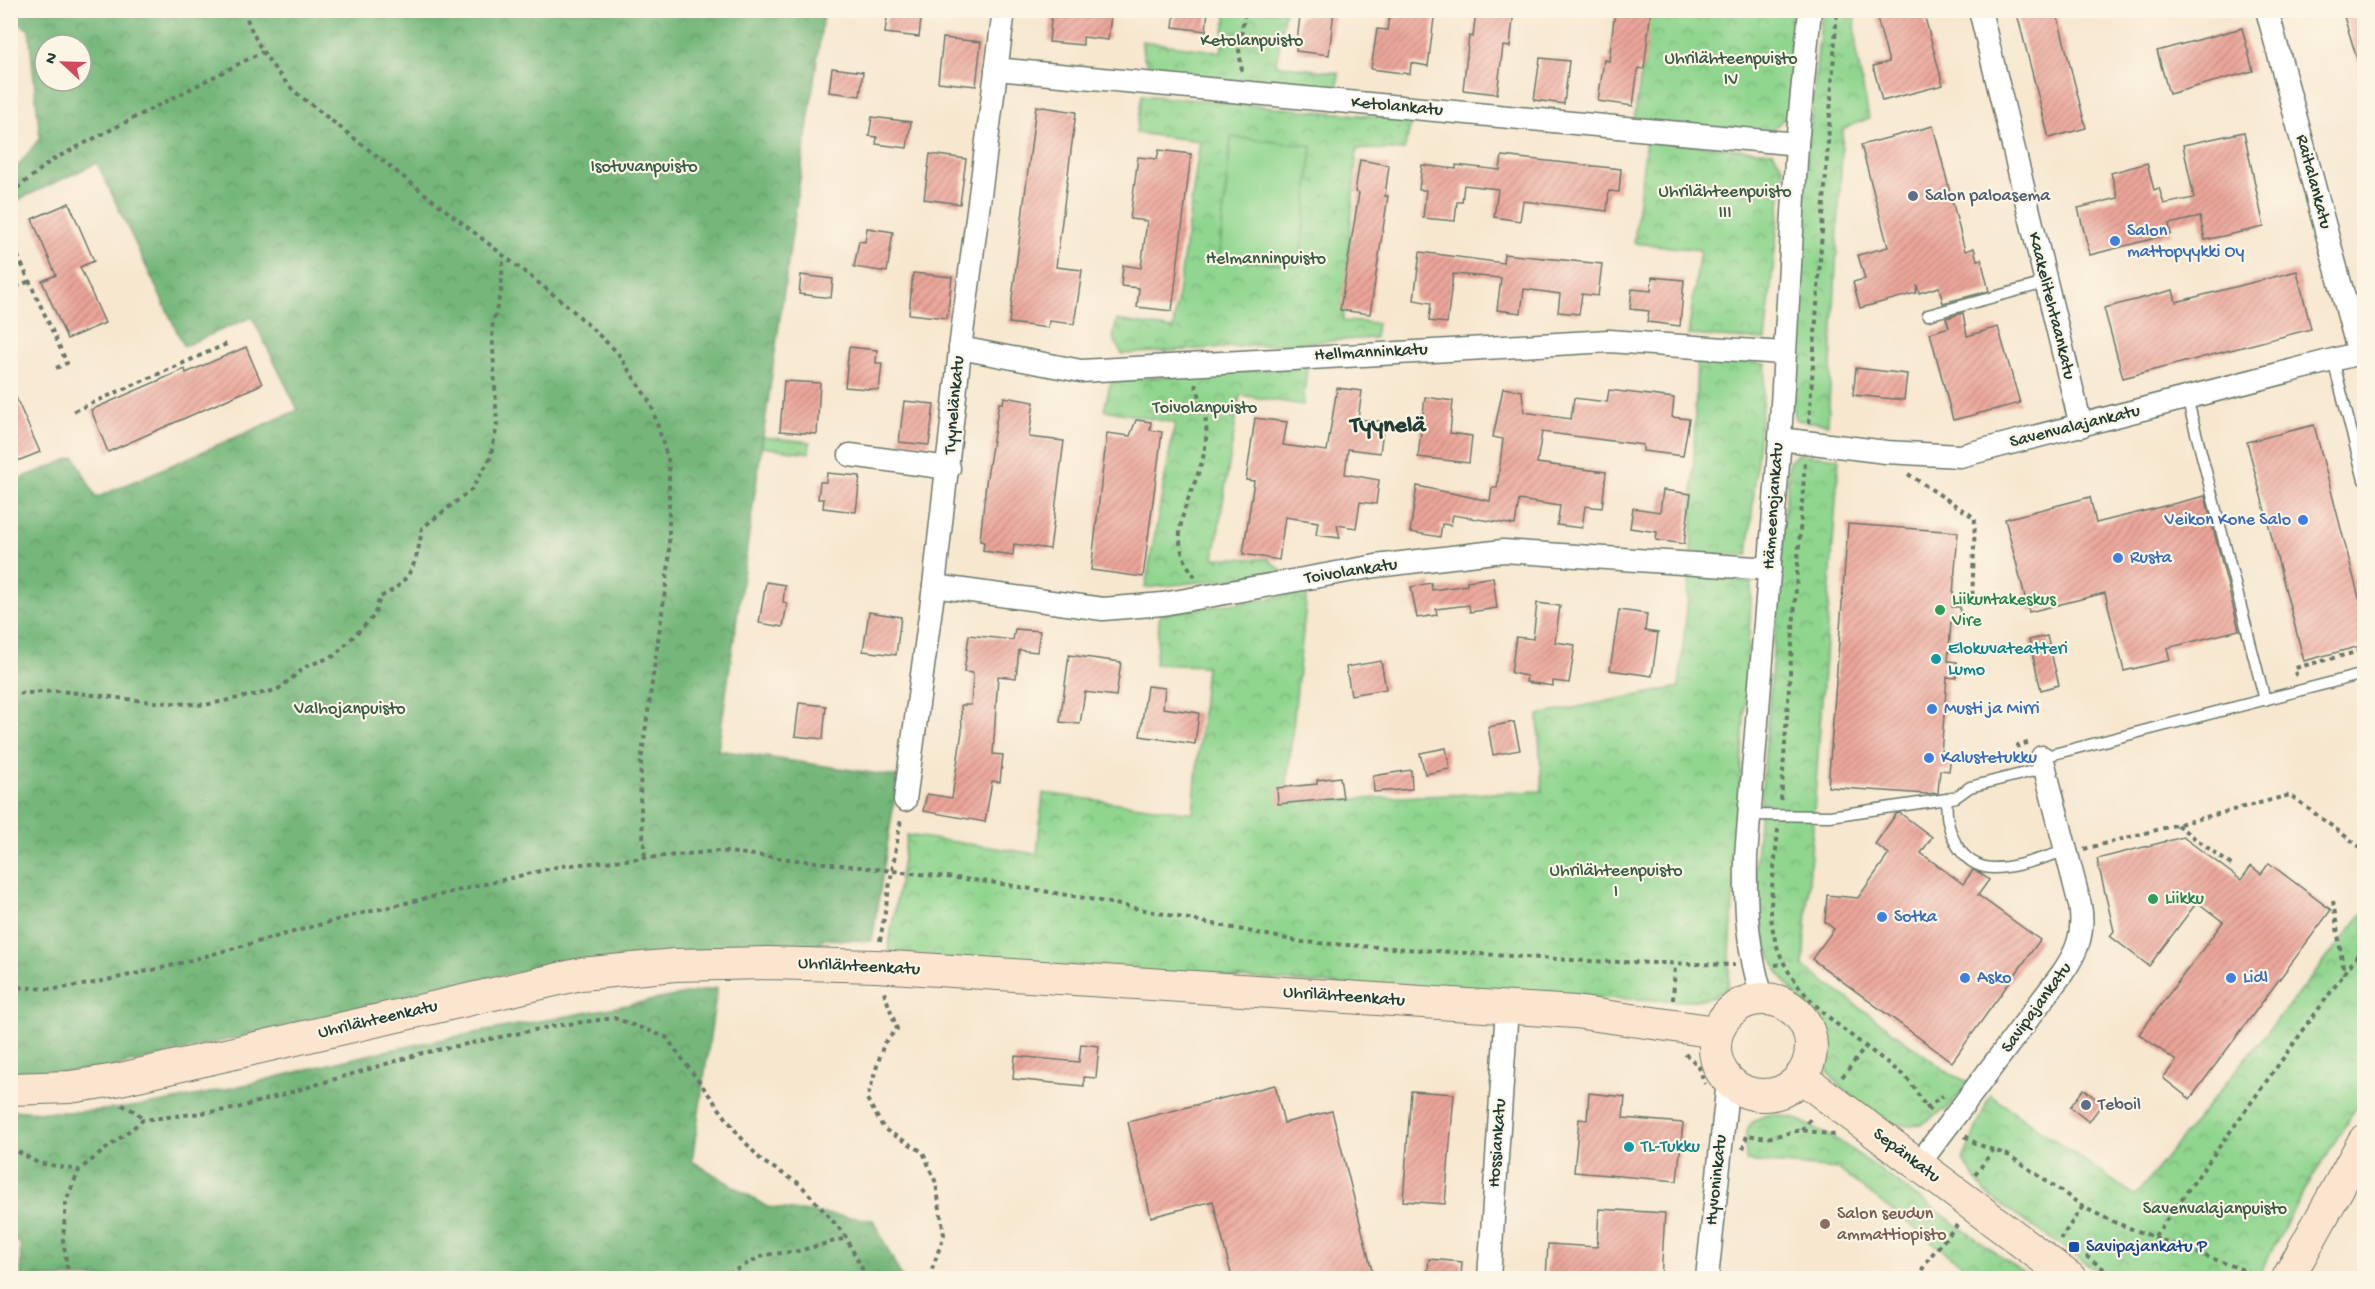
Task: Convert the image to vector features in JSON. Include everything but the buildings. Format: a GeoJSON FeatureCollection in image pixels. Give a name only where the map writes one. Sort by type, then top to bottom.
{"type":"FeatureCollection","features":[{"type":"Feature","properties":{"kind":"street","name":"Tyynelänkatu"},"geometry":{"type":"LineString","coordinates":[[905,800],[949,468],[960,348],[1004,10]]}},
{"type":"Feature","properties":{"kind":"street","name":"Hämeenojankatu"},"geometry":{"type":"LineString","coordinates":[[1763,999],[1752,966],[1745,913],[1749,815],[1780,439],[1783,353],[1797,144],[1810,10]]}},
{"type":"Feature","properties":{"kind":"street","name":"Kaakelitehtaankatu"},"geometry":{"type":"LineString","coordinates":[[1980,10],[2081,426]]}},
{"type":"Feature","properties":{"kind":"street","name":"Raitalankatu"},"geometry":{"type":"LineString","coordinates":[[2267,10],[2362,353]]}},
{"type":"Feature","properties":{"kind":"street","name":"Ketolankatu"},"geometry":{"type":"LineString","coordinates":[[996,69],[1797,144]]}},
{"type":"Feature","properties":{"kind":"street","name":"Hellmanninkatu"},"geometry":{"type":"LineString","coordinates":[[960,348],[1081,371],[1609,341],[1783,353]]}},
{"type":"Feature","properties":{"kind":"street","name":"Savenvalajankatu"},"geometry":{"type":"LineString","coordinates":[[1780,439],[1886,452],[1960,456],[2362,353]]}},
{"type":"Feature","properties":{"kind":"street"},"geometry":{"type":"LineString","coordinates":[[850,455],[949,468]]}},
{"type":"Feature","properties":{"kind":"street","name":"Toivolankatu"},"geometry":{"type":"LineString","coordinates":[[934,586],[1103,609],[1163,604],[1376,566],[1503,551],[1770,569]]}},
{"type":"Feature","properties":{"kind":"street","name":"Savipajankatu"},"geometry":{"type":"LineString","coordinates":[[1918,1165],[2072,960],[2080,942],[2082,921],[2043,762]]}},
{"type":"Feature","properties":{"kind":"street","name":"Uhrilähteenkatu"},"geometry":{"type":"LineString","coordinates":[[10,1089],[70,1086],[116,1080],[581,974],[687,965],[876,966],[1575,1012],[1717,1032]]}},
{"type":"Feature","properties":{"kind":"street"},"geometry":{"type":"LineString","coordinates":[[1763,999],[1778,1001],[1792,1008],[1802,1019],[1809,1033],[1811,1048],[1808,1064],[1801,1077],[1789,1088],[1773,1094],[1749,1093],[1717,1084],[1717,1032],[1724,1019],[1734,1008],[1747,1001],[1763,999]]}},
{"type":"Feature","properties":{"kind":"street","name":"Hossiankatu"},"geometry":{"type":"LineString","coordinates":[[1489,1278],[1507,1008]]}},
{"type":"Feature","properties":{"kind":"street","name":"Sepänkatu"},"geometry":{"type":"LineString","coordinates":[[1801,1077],[1918,1165],[1960,1209],[2076,1266]]}},
{"type":"Feature","properties":{"kind":"street","name":"Hyvoninkatu"},"geometry":{"type":"LineString","coordinates":[[1707,1278],[1722,1124],[1717,1084]]}},
{"type":"Feature","properties":{"kind":"street"},"geometry":{"type":"LineString","coordinates":[[2288,1278],[2364,1141]]}},
{"type":"Feature","properties":{"kind":"lane"},"geometry":{"type":"LineString","coordinates":[[1928,315],[2045,283]]}},
{"type":"Feature","properties":{"kind":"lane"},"geometry":{"type":"LineString","coordinates":[[2333,360],[2364,480]]}},
{"type":"Feature","properties":{"kind":"lane"},"geometry":{"type":"LineString","coordinates":[[2187,399],[2265,700]]}},
{"type":"Feature","properties":{"kind":"lane"},"geometry":{"type":"LineString","coordinates":[[1749,815],[1830,816],[1947,799],[1970,787],[2043,762],[2364,674]]}},
{"type":"Feature","properties":{"kind":"lane"},"geometry":{"type":"LineString","coordinates":[[1947,799],[1950,832],[1959,849],[1973,862],[1998,868],[2069,862]]}},
{"type":"Feature","properties":{"kind":"path"},"geometry":{"type":"LineString","coordinates":[[244,10],[261,52],[295,92],[568,306],[617,352],[651,404],[669,463],[669,563],[641,761],[640,797],[645,858]]}},
{"type":"Feature","properties":{"kind":"path"},"geometry":{"type":"LineString","coordinates":[[1245,10],[1241,33],[1240,64],[1251,94]]}},
{"type":"Feature","properties":{"kind":"path"},"geometry":{"type":"LineString","coordinates":[[1837,10],[1808,442],[1771,910],[1777,945],[1800,989],[1823,1016],[1907,1078],[1926,1108],[1977,1144],[2010,1156],[2083,1206],[2116,1223],[2249,1272]]}},
{"type":"Feature","properties":{"kind":"path"},"geometry":{"type":"LineString","coordinates":[[10,194],[52,160],[261,52]]}},
{"type":"Feature","properties":{"kind":"path"},"geometry":{"type":"LineString","coordinates":[[10,239],[67,363],[54,369]]}},
{"type":"Feature","properties":{"kind":"path"},"geometry":{"type":"LineString","coordinates":[[10,694],[60,691],[152,702],[205,705],[277,690],[307,666],[334,656],[374,616],[380,597],[400,588],[418,558],[422,528],[471,490],[490,459],[497,426],[492,328],[501,290],[503,255]]}},
{"type":"Feature","properties":{"kind":"path"},"geometry":{"type":"LineString","coordinates":[[16,287],[30,281]]}},
{"type":"Feature","properties":{"kind":"path"},"geometry":{"type":"LineString","coordinates":[[74,411],[229,343]]}},
{"type":"Feature","properties":{"kind":"path"},"geometry":{"type":"LineString","coordinates":[[1187,365],[1204,412],[1206,439],[1183,514],[1179,540],[1184,563],[1211,595]]}},
{"type":"Feature","properties":{"kind":"path"},"geometry":{"type":"LineString","coordinates":[[1907,474],[1975,518],[1972,604]]}},
{"type":"Feature","properties":{"kind":"path"},"geometry":{"type":"LineString","coordinates":[[2069,862],[2085,868],[2084,849],[2290,795],[2364,850]]}},
{"type":"Feature","properties":{"kind":"path"},"geometry":{"type":"LineString","coordinates":[[905,800],[876,966],[897,1029],[884,1043],[867,1099],[884,1130],[923,1152],[936,1183],[944,1235],[929,1278]]}},
{"type":"Feature","properties":{"kind":"path"},"geometry":{"type":"LineString","coordinates":[[2177,825],[2234,867]]}},
{"type":"Feature","properties":{"kind":"path"},"geometry":{"type":"LineString","coordinates":[[10,987],[54,989],[89,984],[166,967],[355,915],[561,866],[728,852],[990,882],[1090,899],[1302,942],[1675,965],[1786,964]]}},
{"type":"Feature","properties":{"kind":"path"},"geometry":{"type":"LineString","coordinates":[[2333,901],[2344,975]]}},
{"type":"Feature","properties":{"kind":"path"},"geometry":{"type":"LineString","coordinates":[[2155,1236],[2364,946]]}},
{"type":"Feature","properties":{"kind":"path"},"geometry":{"type":"LineString","coordinates":[[1675,965],[1669,1047],[1687,1055],[1717,1084]]}},
{"type":"Feature","properties":{"kind":"path"},"geometry":{"type":"LineString","coordinates":[[69,1278],[63,1240],[66,1201],[79,1170],[143,1119],[234,1109],[423,1053],[554,1026],[614,1018],[666,1037],[738,1134],[762,1161],[800,1184],[846,1238],[867,1278]]}},
{"type":"Feature","properties":{"kind":"path"},"geometry":{"type":"LineString","coordinates":[[1926,1108],[1952,1089]]}},
{"type":"Feature","properties":{"kind":"path"},"geometry":{"type":"LineString","coordinates":[[1722,1124],[1747,1135],[1767,1138],[1802,1130],[1835,1134],[1844,1141]]}},
{"type":"Feature","properties":{"kind":"path"},"geometry":{"type":"LineString","coordinates":[[1742,1154],[1747,1135]]}},
{"type":"Feature","properties":{"kind":"path"},"geometry":{"type":"LineString","coordinates":[[10,1147],[38,1163],[79,1170]]}},
{"type":"Feature","properties":{"kind":"path"},"geometry":{"type":"LineString","coordinates":[[1917,1278],[1994,1149]]}},
{"type":"Feature","properties":{"kind":"path"},"geometry":{"type":"LineString","coordinates":[[2067,1243],[2061,1238],[2083,1206]]}},
{"type":"Feature","properties":{"kind":"path"},"geometry":{"type":"LineString","coordinates":[[720,1278],[764,1255],[798,1251],[846,1238]]}},
{"type":"Feature","properties":{"kind":"path"},"geometry":{"type":"LineString","coordinates":[[2076,1266],[2108,1272]]}},
{"type":"Feature","properties":{"kind":"green space","name":"Valhojanpuisto"},"geometry":{"type":"Polygon","coordinates":[[[11,11],[824,11],[718,750],[898,777],[872,941],[821,939],[819,950],[584,961],[482,979],[110,1068],[52,1073],[11,1073],[11,482],[75,457],[96,498],[298,410],[252,317],[184,346],[97,163],[11,203],[10,176],[40,138],[35,93],[93,93],[93,33],[33,33],[33,69],[29,30],[11,17],[11,11]]]}},
{"type":"Feature","properties":{"kind":"green space","name":"Ketolanpuisto"},"geometry":{"type":"Polygon","coordinates":[[[1227,11],[1285,11],[1276,65],[1339,73],[1337,94],[1159,74],[1147,64],[1142,41],[1221,52],[1227,11]]]}},
{"type":"Feature","properties":{"kind":"green space","name":"Uhrilähteenpuisto IV"},"geometry":{"type":"Polygon","coordinates":[[[1650,11],[1797,11],[1788,115],[1769,133],[1634,121],[1650,11]]]}},
{"type":"Feature","properties":{"kind":"green space"},"geometry":{"type":"Polygon","coordinates":[[[1822,11],[1855,11],[1856,52],[1869,118],[1843,129],[1828,424],[1796,420],[1792,402],[1807,157],[1822,11]]]}},
{"type":"Feature","properties":{"kind":"green space","name":"Helmanninpuisto"},"geometry":{"type":"Polygon","coordinates":[[[1142,95],[1412,120],[1404,150],[1357,149],[1343,321],[1377,323],[1375,338],[1122,354],[1113,338],[1117,320],[1173,329],[1200,141],[1136,133],[1142,95]]]}},
{"type":"Feature","properties":{"kind":"green space"},"geometry":{"type":"Polygon","coordinates":[[[1231,137],[1312,146],[1300,266],[1219,258],[1231,137]]]}},
{"type":"Feature","properties":{"kind":"green space","name":"Uhrilähteenpuisto III"},"geometry":{"type":"Polygon","coordinates":[[[1646,141],[1773,152],[1784,169],[1765,340],[1688,335],[1700,250],[1634,243],[1646,141]]]}},
{"type":"Feature","properties":{"kind":"green space"},"geometry":{"type":"Polygon","coordinates":[[[1697,356],[1766,364],[1748,555],[1691,554],[1697,356]]]}},
{"type":"Feature","properties":{"kind":"green space","name":"Toivolanpuisto"},"geometry":{"type":"Polygon","coordinates":[[[1307,366],[1303,405],[1240,395],[1214,558],[1268,559],[1284,573],[1145,588],[1175,423],[1104,410],[1111,381],[1307,366]]]}},
{"type":"Feature","properties":{"kind":"green space"},"geometry":{"type":"Polygon","coordinates":[[[763,437],[810,442],[809,453],[762,447],[763,437]]]}},
{"type":"Feature","properties":{"kind":"green space"},"geometry":{"type":"Polygon","coordinates":[[[1798,454],[1839,458],[1803,966],[1952,1075],[1969,1082],[1949,1107],[1922,1124],[1884,1123],[1853,1098],[1829,1074],[1812,1019],[1777,970],[1768,950],[1753,895],[1789,461],[1798,454]]]}},
{"type":"Feature","properties":{"kind":"green space","name":"Uhrilähteenpuisto I"},"geometry":{"type":"Polygon","coordinates":[[[1690,577],[1752,582],[1728,988],[1711,998],[1685,1001],[1459,992],[887,956],[907,835],[1037,854],[1043,793],[1193,813],[1206,666],[1155,664],[1160,614],[1307,593],[1285,802],[1542,791],[1538,715],[1679,687],[1690,577]]]}},
{"type":"Feature","properties":{"kind":"green space","name":"Savenvalajanpuisto"},"geometry":{"type":"Polygon","coordinates":[[[2364,912],[2364,1095],[2302,1194],[2257,1278],[2107,1278],[1985,1193],[1963,1160],[1990,1095],[2135,1196],[2364,912]]]}},
{"type":"Feature","properties":{"kind":"green space"},"geometry":{"type":"Polygon","coordinates":[[[717,988],[692,1161],[767,1207],[873,1220],[902,1278],[21,1278],[20,1242],[11,1242],[11,1110],[60,1112],[158,1103],[206,1094],[399,1048],[717,988]]]}},
{"type":"Feature","properties":{"kind":"green space"},"geometry":{"type":"Polygon","coordinates":[[[1773,1114],[1794,1118],[1839,1141],[2031,1278],[1979,1278],[1838,1169],[1746,1161],[1745,1143],[1751,1124],[1763,1116],[1773,1114]]]}},
{"type":"Feature","properties":{"kind":"place","name":"Salon paloasema"},"geometry":{"type":"Point","coordinates":[1913,196]}},
{"type":"Feature","properties":{"kind":"place","name":"Salon mattopyykki Oy"},"geometry":{"type":"Point","coordinates":[2115,241]}},
{"type":"Feature","properties":{"kind":"place","name":"Veikon Kone Salo"},"geometry":{"type":"Point","coordinates":[2303,520]}},
{"type":"Feature","properties":{"kind":"place","name":"Rusta"},"geometry":{"type":"Point","coordinates":[2118,558]}},
{"type":"Feature","properties":{"kind":"place","name":"Liikuntakeskus Vire"},"geometry":{"type":"Point","coordinates":[1940,610]}},
{"type":"Feature","properties":{"kind":"place","name":"Elokuvateatteri Lumo"},"geometry":{"type":"Point","coordinates":[1936,659]}},
{"type":"Feature","properties":{"kind":"place","name":"Musti ja Mirri"},"geometry":{"type":"Point","coordinates":[1932,709]}},
{"type":"Feature","properties":{"kind":"place","name":"Kalustetukku"},"geometry":{"type":"Point","coordinates":[1929,758]}},
{"type":"Feature","properties":{"kind":"place","name":"Liikku"},"geometry":{"type":"Point","coordinates":[2153,899]}},
{"type":"Feature","properties":{"kind":"place","name":"Sotka"},"geometry":{"type":"Point","coordinates":[1882,917]}},
{"type":"Feature","properties":{"kind":"place","name":"Asko"},"geometry":{"type":"Point","coordinates":[1965,978]}},
{"type":"Feature","properties":{"kind":"place","name":"Lidl"},"geometry":{"type":"Point","coordinates":[2231,978]}},
{"type":"Feature","properties":{"kind":"place","name":"Teboil"},"geometry":{"type":"Point","coordinates":[2086,1105]}},
{"type":"Feature","properties":{"kind":"place","name":"TL-Tukku"},"geometry":{"type":"Point","coordinates":[1629,1147]}},
{"type":"Feature","properties":{"kind":"place","name":"Salon seudun ammattiopisto"},"geometry":{"type":"Point","coordinates":[1825,1224]}},
{"type":"Feature","properties":{"kind":"place","name":"Savipajankatu P"},"geometry":{"type":"Point","coordinates":[2074,1247]}},
{"type":"Feature","properties":{"kind":"district","name":"Tyynelä"},"geometry":{"type":"Point","coordinates":[1388,426]}},
{"type":"Feature","properties":{"kind":"park label","name":"Isotuvanpuisto"},"geometry":{"type":"Point","coordinates":[644,167]}}]}
